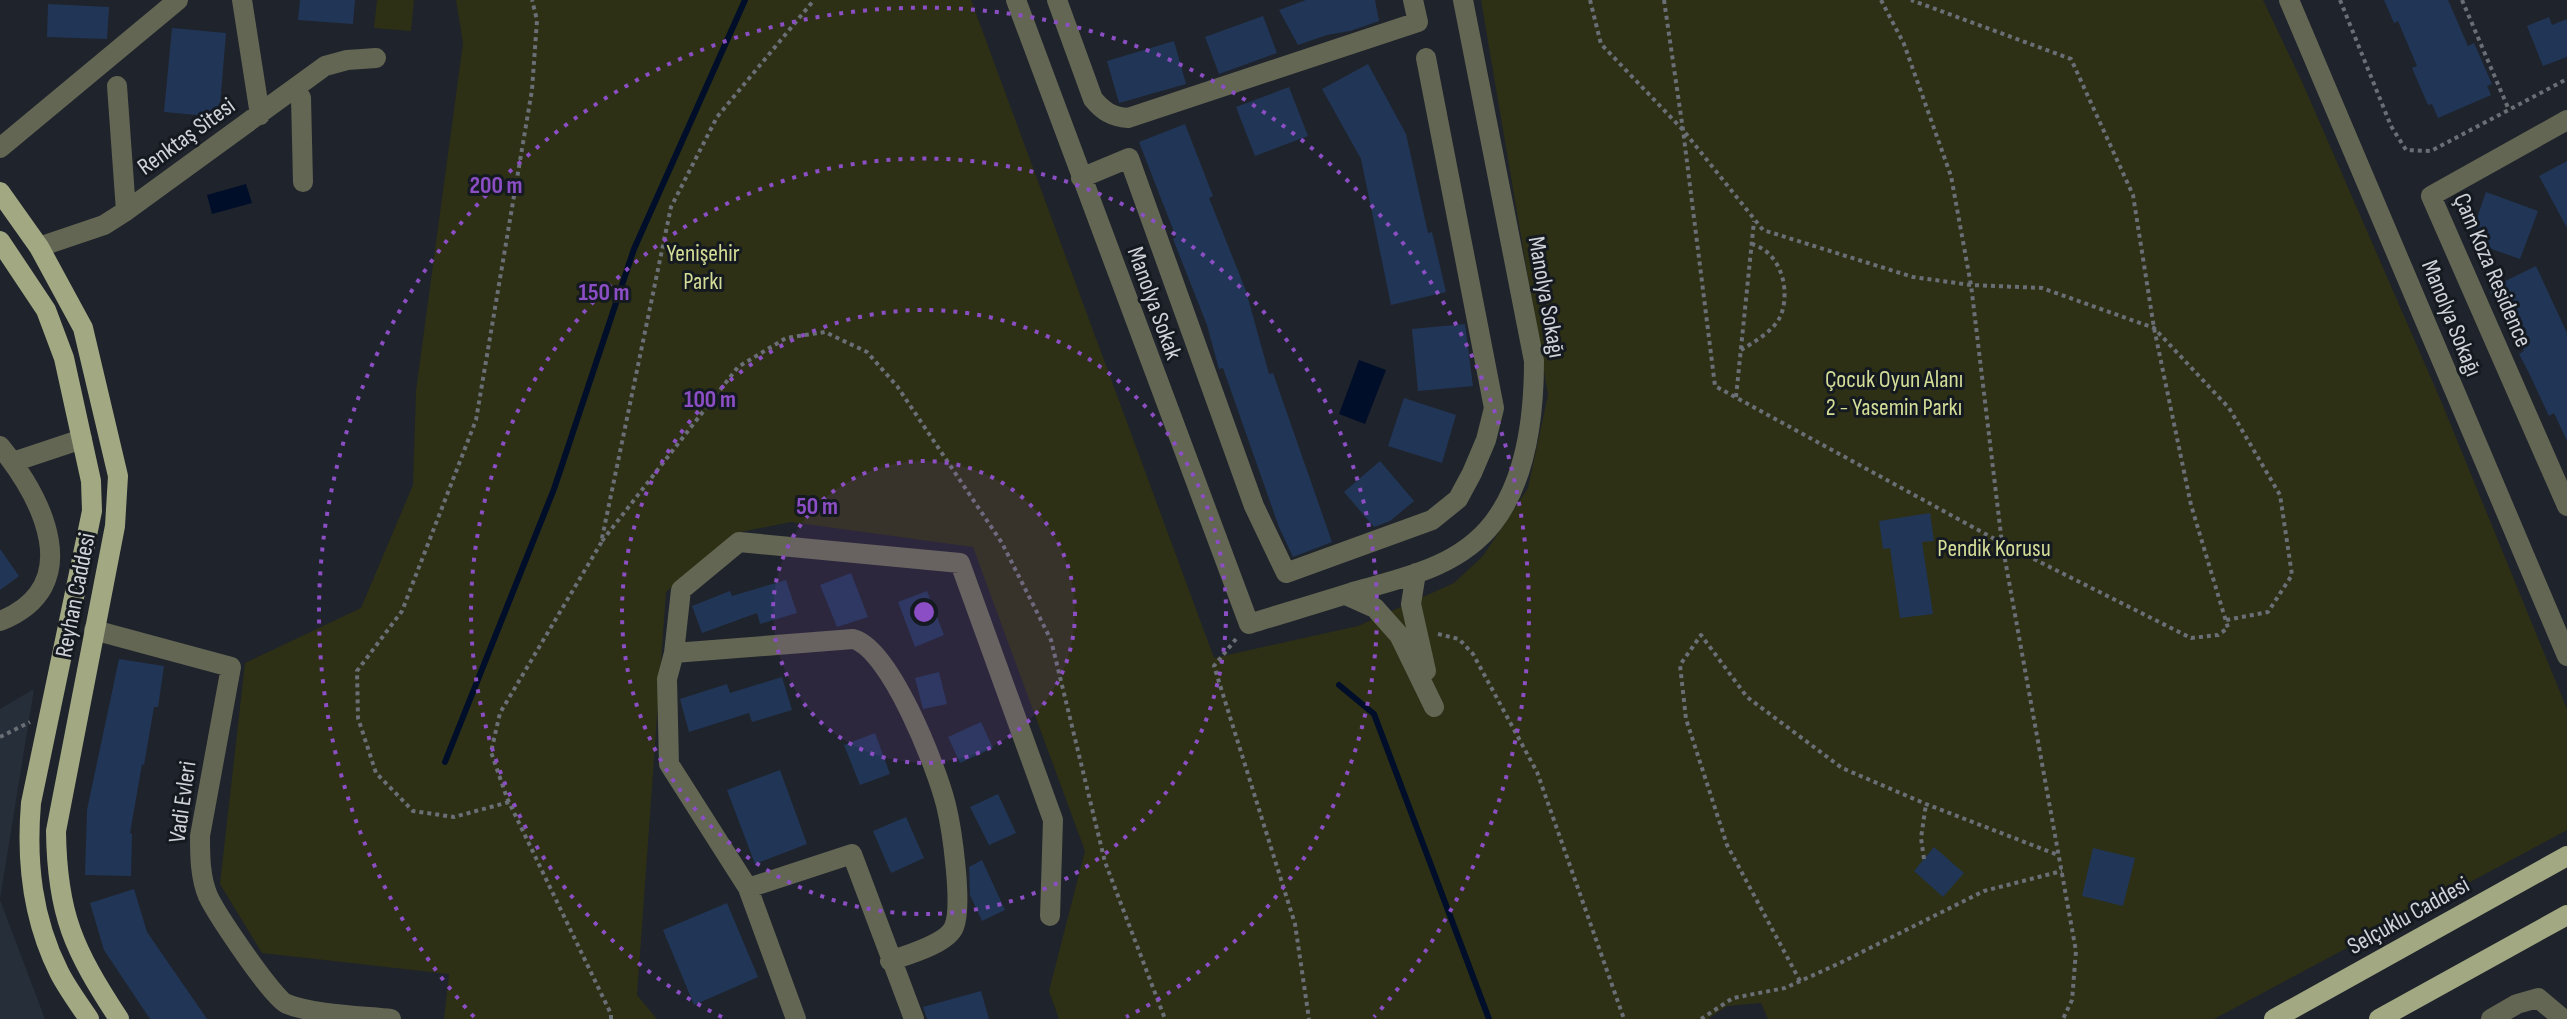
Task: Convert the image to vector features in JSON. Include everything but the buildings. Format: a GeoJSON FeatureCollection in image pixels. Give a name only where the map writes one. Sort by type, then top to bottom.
{"type":"FeatureCollection","features":[{"type":"Feature","properties":{"kind":"main road","name":"Reyhan Caddesi"},"geometry":{"type":"LineString","coordinates":[[0,192],[39,247],[83,328],[118,476],[115,526],[56,831],[56,871],[64,915],[77,950],[119,1019]]}},
{"type":"Feature","properties":{"kind":"main road","name":"Reyhan Caddesi"},"geometry":{"type":"LineString","coordinates":[[0,241],[46,310],[56,334],[91,481],[92,511],[49,711],[31,803],[28,836],[29,875],[44,939],[60,974],[89,1019]]}},
{"type":"Feature","properties":{"kind":"main road"},"geometry":{"type":"LineString","coordinates":[[82,439],[108,431]]}},
{"type":"Feature","properties":{"kind":"main road","name":"Selçuklu Caddesi"},"geometry":{"type":"LineString","coordinates":[[2274,1019],[2567,856]]}},
{"type":"Feature","properties":{"kind":"main road"},"geometry":{"type":"LineString","coordinates":[[2379,1019],[2567,915]]}},
{"type":"Feature","properties":{"kind":"street"},"geometry":{"type":"LineString","coordinates":[[0,148],[178,0]]}},
{"type":"Feature","properties":{"kind":"street","name":"Renktaş Sitesi"},"geometry":{"type":"LineString","coordinates":[[39,247],[104,225],[260,115],[242,0]]}},
{"type":"Feature","properties":{"kind":"street","name":"Manolya Sokak"},"geometry":{"type":"LineString","coordinates":[[1016,0],[1249,624]]}},
{"type":"Feature","properties":{"kind":"street"},"geometry":{"type":"LineString","coordinates":[[1057,0],[1093,99],[1102,110],[1115,117],[1128,118],[1418,22],[1413,0]]}},
{"type":"Feature","properties":{"kind":"street","name":"Manolya Sokağı"},"geometry":{"type":"LineString","coordinates":[[1249,624],[1431,569],[1469,547],[1493,523],[1516,482],[1534,408],[1534,361],[1463,0]]}},
{"type":"Feature","properties":{"kind":"street","name":"Manolya Sokağı"},"geometry":{"type":"LineString","coordinates":[[2289,0],[2567,656]]}},
{"type":"Feature","properties":{"kind":"street"},"geometry":{"type":"LineString","coordinates":[[260,115],[325,66],[335,62],[376,58]]}},
{"type":"Feature","properties":{"kind":"street"},"geometry":{"type":"LineString","coordinates":[[1081,178],[1129,158],[1254,506],[1286,573],[1432,520],[1458,499],[1486,440],[1494,408],[1426,58]]}},
{"type":"Feature","properties":{"kind":"street","name":"Renktaş Sitesi"},"geometry":{"type":"LineString","coordinates":[[117,86],[126,211]]}},
{"type":"Feature","properties":{"kind":"street"},"geometry":{"type":"LineString","coordinates":[[295,88],[301,98],[303,182]]}},
{"type":"Feature","properties":{"kind":"street","name":"Çam Koza Residence"},"geometry":{"type":"LineString","coordinates":[[2567,120],[2431,196],[2567,506]]}},
{"type":"Feature","properties":{"kind":"street"},"geometry":{"type":"LineString","coordinates":[[13,462],[82,439]]}},
{"type":"Feature","properties":{"kind":"street"},"geometry":{"type":"LineString","coordinates":[[0,446],[13,462],[44,517],[50,538],[49,563],[39,595],[29,605],[0,621]]}},
{"type":"Feature","properties":{"kind":"street"},"geometry":{"type":"LineString","coordinates":[[796,1019],[748,888],[669,764],[667,679],[674,653],[681,590],[739,542],[960,563],[1053,820],[1050,916]]}},
{"type":"Feature","properties":{"kind":"street"},"geometry":{"type":"LineString","coordinates":[[1346,595],[1375,608],[1399,635],[1434,707],[1411,604],[1416,573]]}},
{"type":"Feature","properties":{"kind":"street","name":"Vadi Evleri"},"geometry":{"type":"LineString","coordinates":[[94,630],[231,667],[200,836],[200,861],[208,895],[267,985],[284,1004],[391,1019]]}},
{"type":"Feature","properties":{"kind":"street"},"geometry":{"type":"LineString","coordinates":[[674,653],[853,639],[870,647],[891,675],[923,743],[946,804],[957,912],[954,927],[948,935],[890,961]]}},
{"type":"Feature","properties":{"kind":"street"},"geometry":{"type":"LineString","coordinates":[[748,888],[852,854],[914,1019]]}},
{"type":"Feature","properties":{"kind":"street"},"geometry":{"type":"LineString","coordinates":[[2491,1019],[2517,1004],[2538,998],[2563,1019]]}},
{"type":"Feature","properties":{"kind":"path"},"geometry":{"type":"LineString","coordinates":[[509,802],[454,817],[413,811],[376,773],[358,718],[357,671],[402,611],[476,420],[532,90],[537,20],[532,0]]}},
{"type":"Feature","properties":{"kind":"path"},"geometry":{"type":"LineString","coordinates":[[601,543],[671,207],[717,117],[814,0]]}},
{"type":"Feature","properties":{"kind":"path"},"geometry":{"type":"LineString","coordinates":[[1590,0],[1601,44],[1683,130],[1763,230],[1913,277],[1971,285],[2042,288],[2154,328],[2229,408],[2280,495],[2292,575],[2268,612],[2226,620]]}},
{"type":"Feature","properties":{"kind":"path"},"geometry":{"type":"LineString","coordinates":[[1664,0],[1715,386],[2002,543],[2191,638],[2218,635],[2228,628],[2191,505],[2154,328],[2133,195],[2071,59],[1911,0]]}},
{"type":"Feature","properties":{"kind":"path"},"geometry":{"type":"LineString","coordinates":[[1881,0],[1904,44],[1951,176],[1971,285],[2002,543],[2076,951],[2072,1000],[2063,1019]]}},
{"type":"Feature","properties":{"kind":"path"},"geometry":{"type":"LineString","coordinates":[[2340,0],[2391,126],[2406,150],[2431,151],[2567,79]]}},
{"type":"Feature","properties":{"kind":"path"},"geometry":{"type":"LineString","coordinates":[[2462,0],[2509,110]]}},
{"type":"Feature","properties":{"kind":"path"},"geometry":{"type":"LineString","coordinates":[[1736,397],[1755,219]]}},
{"type":"Feature","properties":{"kind":"path"},"geometry":{"type":"LineString","coordinates":[[1741,350],[1765,334],[1782,313],[1784,289],[1776,259],[1764,247],[1752,244]]}},
{"type":"Feature","properties":{"kind":"path"},"geometry":{"type":"LineString","coordinates":[[611,1019],[509,802],[491,752],[500,713],[601,543],[738,367],[786,338],[825,332],[867,352],[897,386],[1002,543],[1051,640],[1105,862],[1165,1019]]}},
{"type":"Feature","properties":{"kind":"path"},"geometry":{"type":"LineString","coordinates":[[1249,624],[1214,666],[1295,924],[1309,1019]]}},
{"type":"Feature","properties":{"kind":"path"},"geometry":{"type":"LineString","coordinates":[[1435,633],[1459,639],[1473,654],[1537,772],[1624,1019]]}},
{"type":"Feature","properties":{"kind":"path"},"geometry":{"type":"LineString","coordinates":[[1800,981],[1727,845],[1686,719],[1680,665],[1701,635],[1747,697],[1842,768],[2059,856]]}},
{"type":"Feature","properties":{"kind":"path"},"geometry":{"type":"LineString","coordinates":[[0,737],[49,711]]}},
{"type":"Feature","properties":{"kind":"path"},"geometry":{"type":"LineString","coordinates":[[1924,859],[1921,838],[1926,804]]}},
{"type":"Feature","properties":{"kind":"path"},"geometry":{"type":"LineString","coordinates":[[1701,1019],[1733,998],[1785,988],[1984,891],[2062,871]]}},
{"type":"Feature","properties":{"kind":"shaded area"},"geometry":{"type":"Polygon","coordinates":[[[34,689],[0,899],[0,709],[34,689]]]}},
{"type":"Feature","properties":{"kind":"shaded area"},"geometry":{"type":"Polygon","coordinates":[[[0,900],[45,1019],[0,1019],[0,900]]]}},
{"type":"Feature","properties":{"kind":"green space"},"geometry":{"type":"Polygon","coordinates":[[[377,0],[414,0],[411,31],[374,28],[377,0]]]}},
{"type":"Feature","properties":{"kind":"green space"},"geometry":{"type":"Polygon","coordinates":[[[456,0],[971,0],[1214,658],[1358,626],[1454,583],[1483,556],[1528,488],[1548,395],[1481,0],[2263,0],[2303,84],[2441,401],[2567,709],[2567,830],[2214,1019],[1768,1019],[1761,1003],[1727,1006],[1708,1019],[1059,1019],[1049,991],[1085,851],[973,547],[791,522],[740,532],[666,592],[637,995],[657,1019],[444,1019],[449,974],[262,953],[220,884],[245,663],[361,608],[413,485],[416,391],[463,43],[456,0]]]}},
{"type":"Feature","properties":{"kind":"water"},"geometry":{"type":"Polygon","coordinates":[[[246,184],[252,203],[212,214],[207,195],[246,184]]]}},
{"type":"Feature","properties":{"kind":"water"},"geometry":{"type":"Polygon","coordinates":[[[1359,360],[1386,370],[1365,424],[1339,414],[1359,360]]]}},
{"type":"Feature","properties":{"kind":"waterway"},"geometry":{"type":"LineString","coordinates":[[445,762],[554,489],[634,249],[745,0]]}},
{"type":"Feature","properties":{"kind":"waterway"},"geometry":{"type":"LineString","coordinates":[[1339,685],[1374,714],[1489,1019]]}},
{"type":"Feature","properties":{"kind":"park label","name":"Yenişehir Parkı"},"geometry":{"type":"Point","coordinates":[703,267]}},
{"type":"Feature","properties":{"kind":"park label","name":"Çocuk Oyun Alanı 2 - Yasemin Parkı"},"geometry":{"type":"Point","coordinates":[1894,393]}},
{"type":"Feature","properties":{"kind":"park label","name":"Pendik Korusu"},"geometry":{"type":"Point","coordinates":[1994,548]}}]}
